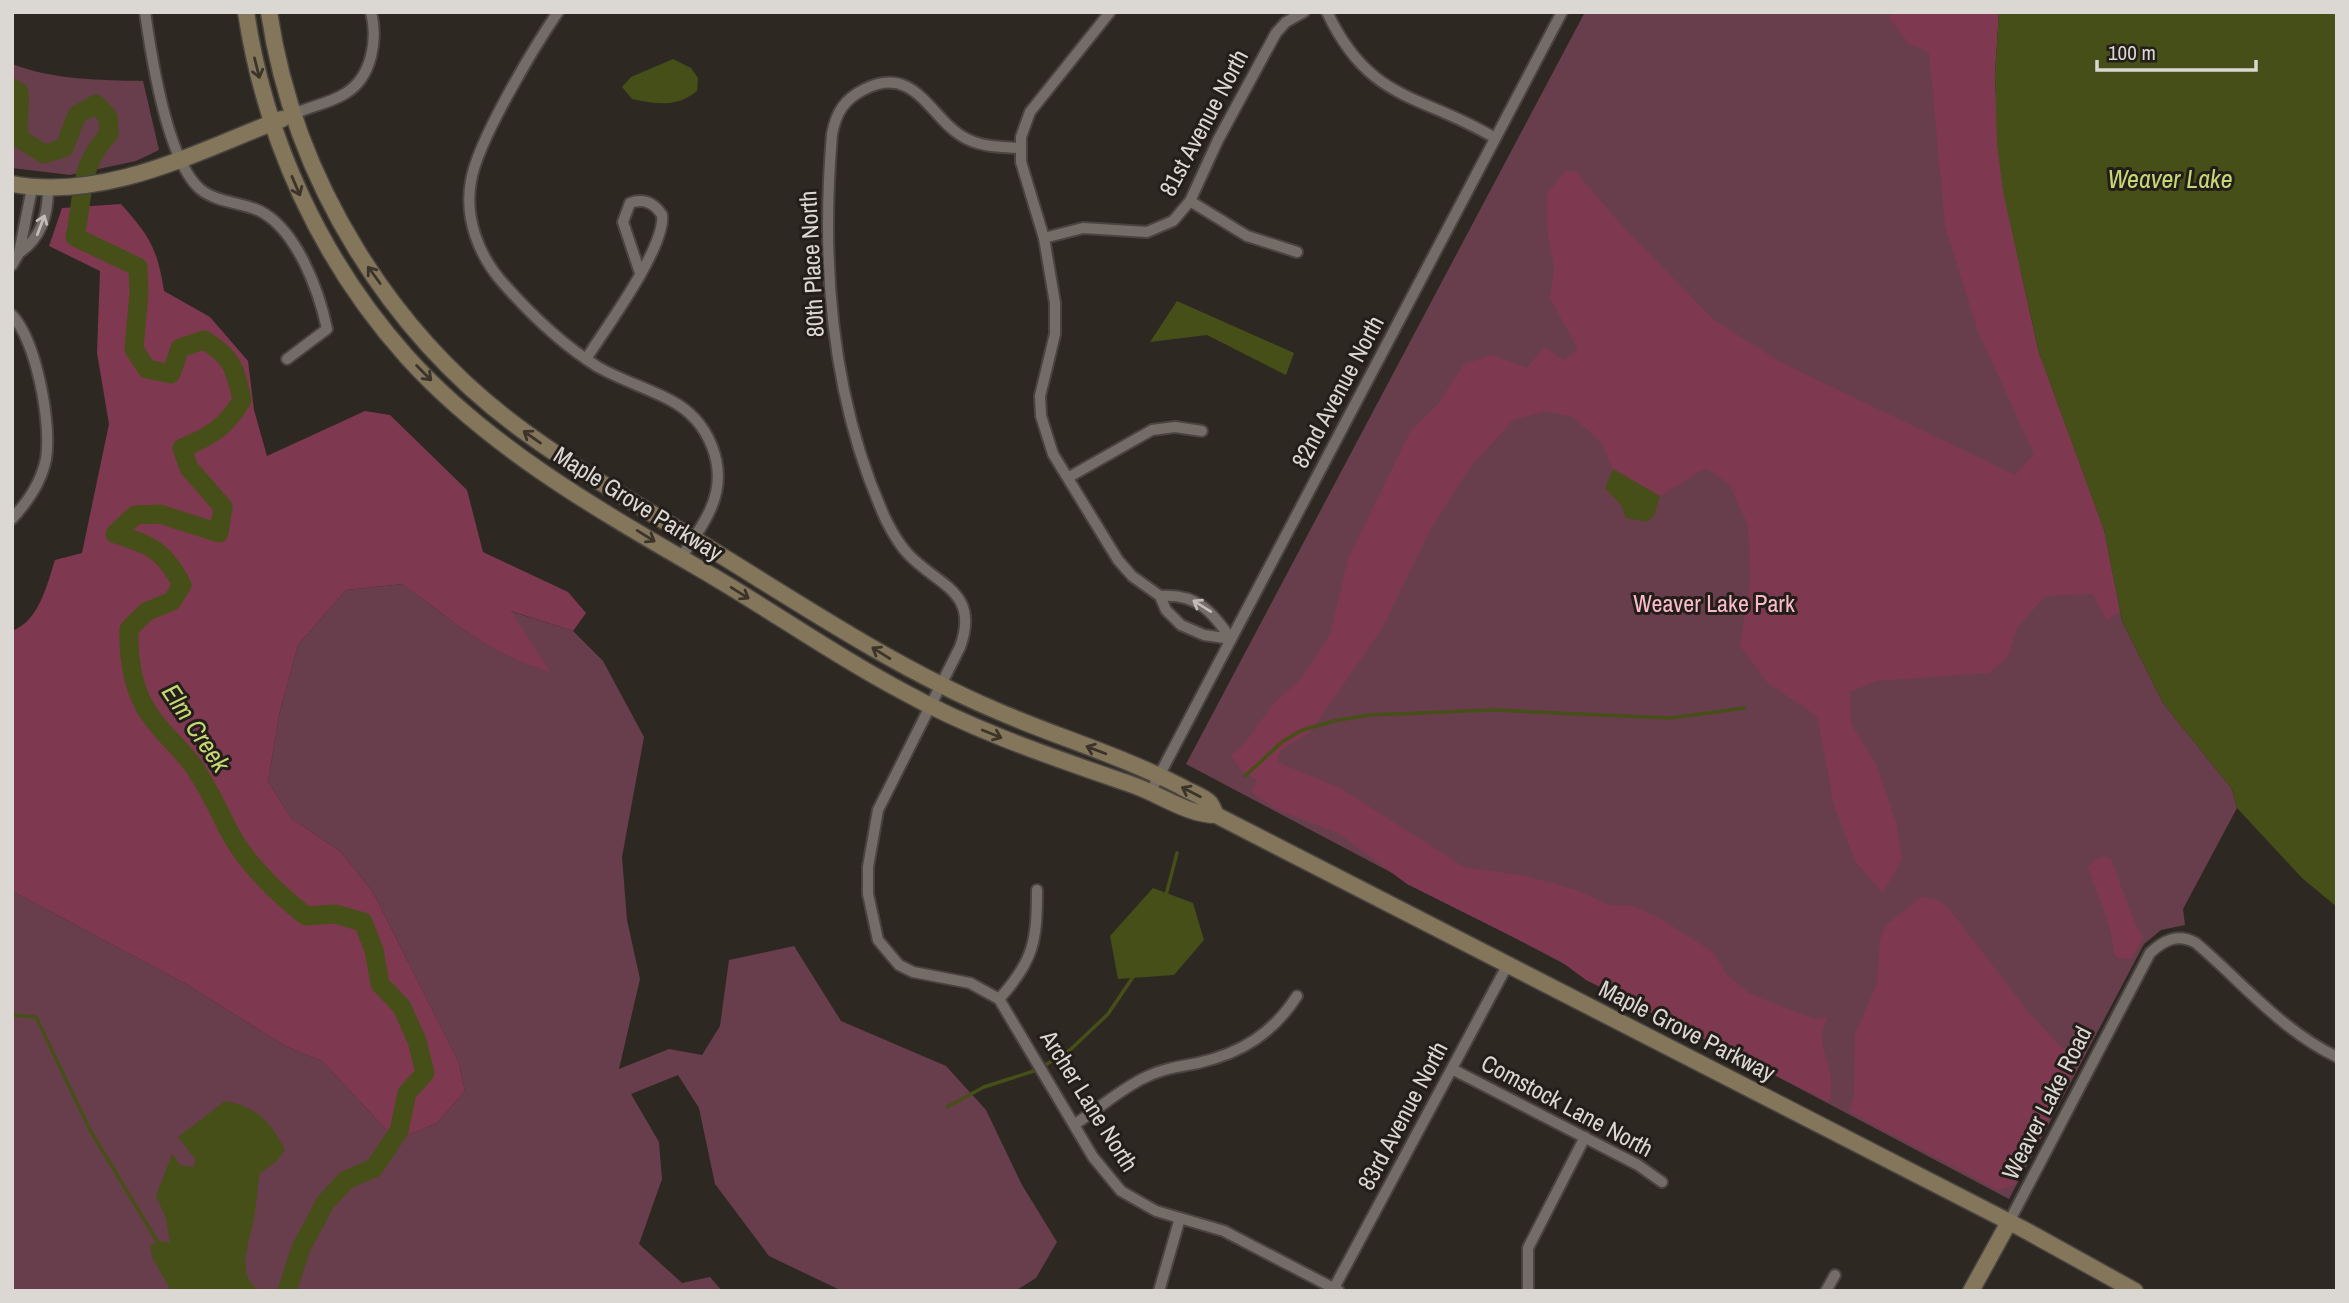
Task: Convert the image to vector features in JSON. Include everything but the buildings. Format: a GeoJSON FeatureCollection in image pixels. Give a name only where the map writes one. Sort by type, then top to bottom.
{"type":"FeatureCollection","features":[{"type":"Feature","properties":{"kind":"main road","name":"Maple Grove Parkway"},"geometry":{"type":"LineString","coordinates":[[246,12],[257,72],[273,122],[300,195],[323,238],[348,278],[406,356],[458,407],[514,453],[874,676],[930,706],[1033,750],[1151,791],[1200,815],[1216,815],[2009,1222],[2136,1291]]}},
{"type":"Feature","properties":{"kind":"main road","name":"Maple Grove Parkway"},"geometry":{"type":"LineString","coordinates":[[269,12],[294,114],[317,177],[342,226],[366,265],[423,340],[492,406],[528,435],[940,687],[1159,775],[1209,801],[1216,815]]}},
{"type":"Feature","properties":{"kind":"main road"},"geometry":{"type":"LineString","coordinates":[[12,184],[55,189],[105,184],[294,114]]}},
{"type":"Feature","properties":{"kind":"main road","name":"Weaver Lake Road"},"geometry":{"type":"LineString","coordinates":[[1971,1291],[2009,1222]]}},
{"type":"Feature","properties":{"kind":"street"},"geometry":{"type":"LineString","coordinates":[[145,12],[161,98],[181,158],[201,189],[272,219],[284,232],[316,287],[327,329],[287,359]]}},
{"type":"Feature","properties":{"kind":"street"},"geometry":{"type":"LineString","coordinates":[[294,114],[335,99],[358,84],[371,56],[374,40],[371,12]]}},
{"type":"Feature","properties":{"kind":"street"},"geometry":{"type":"LineString","coordinates":[[558,12],[475,162],[469,202],[472,224],[478,244],[499,278],[545,329],[586,359],[685,409],[708,436],[718,471],[717,491],[711,508],[681,558]]}},
{"type":"Feature","properties":{"kind":"street"},"geometry":{"type":"LineString","coordinates":[[1110,12],[1030,112],[1020,148],[1023,172],[1044,238],[1056,316],[1055,334],[1040,396],[1041,416],[1053,454],[1118,560],[1132,576],[1160,596],[1166,610],[1181,625],[1204,635],[1231,639]]}},
{"type":"Feature","properties":{"kind":"street","name":"81st Avenue North"},"geometry":{"type":"LineString","coordinates":[[1044,238],[1083,228],[1147,232],[1173,221],[1190,201],[1218,140],[1276,33],[1286,22],[1304,12]]}},
{"type":"Feature","properties":{"kind":"street"},"geometry":{"type":"LineString","coordinates":[[1327,12],[1341,39],[1377,81],[1495,138]]}},
{"type":"Feature","properties":{"kind":"street","name":"82nd Avenue North"},"geometry":{"type":"LineString","coordinates":[[1151,791],[1562,12]]}},
{"type":"Feature","properties":{"kind":"street","name":"80th Place North"},"geometry":{"type":"LineString","coordinates":[[930,706],[964,637],[964,608],[955,591],[909,555],[896,538],[870,477],[850,412],[838,358],[827,246],[832,134],[835,118],[843,104],[870,86],[886,83],[899,84],[918,93],[953,130],[966,139],[990,146],[1020,148]]}},
{"type":"Feature","properties":{"kind":"street"},"geometry":{"type":"LineString","coordinates":[[12,265],[19,253],[32,188]]}},
{"type":"Feature","properties":{"kind":"street"},"geometry":{"type":"LineString","coordinates":[[19,253],[32,244],[42,227],[55,189]]}},
{"type":"Feature","properties":{"kind":"street"},"geometry":{"type":"LineString","coordinates":[[586,359],[640,273],[663,225],[662,215],[656,206],[638,201],[630,204],[624,222],[640,273]]}},
{"type":"Feature","properties":{"kind":"street"},"geometry":{"type":"LineString","coordinates":[[1190,201],[1247,236],[1297,252]]}},
{"type":"Feature","properties":{"kind":"street"},"geometry":{"type":"LineString","coordinates":[[12,315],[24,331],[30,346],[48,436],[39,481],[12,519]]}},
{"type":"Feature","properties":{"kind":"street"},"geometry":{"type":"LineString","coordinates":[[1069,477],[1152,430],[1175,427],[1202,431]]}},
{"type":"Feature","properties":{"kind":"street"},"geometry":{"type":"LineString","coordinates":[[1160,596],[1186,597],[1198,602],[1215,615],[1231,639]]}},
{"type":"Feature","properties":{"kind":"street"},"geometry":{"type":"LineString","coordinates":[[930,706],[878,810],[868,867],[873,923],[878,940],[899,965],[929,977],[970,983],[999,999],[1025,968],[1032,952],[1037,890]]}},
{"type":"Feature","properties":{"kind":"street","name":"Weaver Lake Road"},"geometry":{"type":"LineString","coordinates":[[2009,1222],[2150,953],[2167,940],[2183,937],[2196,943],[2264,1007],[2292,1029],[2337,1057]]}},
{"type":"Feature","properties":{"kind":"street","name":"83rd Avenue North"},"geometry":{"type":"LineString","coordinates":[[1337,1289],[1508,964]]}},
{"type":"Feature","properties":{"kind":"street"},"geometry":{"type":"LineString","coordinates":[[1074,1124],[1126,1087],[1148,1075],[1229,1055],[1250,1044],[1278,1022],[1297,996]]}},
{"type":"Feature","properties":{"kind":"street","name":"Archer Lane North"},"geometry":{"type":"LineString","coordinates":[[999,999],[1105,1175],[1121,1191],[1137,1202],[1224,1231],[1337,1289]]}},
{"type":"Feature","properties":{"kind":"street","name":"Comstock Lane North"},"geometry":{"type":"LineString","coordinates":[[1452,1069],[1585,1137],[1662,1182]]}},
{"type":"Feature","properties":{"kind":"street"},"geometry":{"type":"LineString","coordinates":[[1528,1291],[1528,1248],[1585,1137]]}},
{"type":"Feature","properties":{"kind":"street"},"geometry":{"type":"LineString","coordinates":[[1159,1291],[1180,1218]]}},
{"type":"Feature","properties":{"kind":"street"},"geometry":{"type":"LineString","coordinates":[[1826,1291],[1835,1275]]}},
{"type":"Feature","properties":{"kind":"green space","name":"Weaver Lake Park"},"geometry":{"type":"Polygon","coordinates":[[[1585,12],[1984,12],[2024,295],[2039,353],[2104,530],[2122,621],[2163,703],[2232,789],[2237,808],[2183,909],[2185,925],[2161,930],[2144,944],[2009,1199],[1186,764],[1585,12]]]}},
{"type":"Feature","properties":{"kind":"green space"},"geometry":{"type":"Polygon","coordinates":[[[12,64],[60,76],[143,81],[159,150],[136,161],[70,175],[12,168],[12,64]]]}},
{"type":"Feature","properties":{"kind":"green space"},"geometry":{"type":"Polygon","coordinates":[[[404,584],[490,646],[548,671],[510,611],[573,631],[603,661],[644,737],[622,857],[627,920],[640,979],[619,1069],[669,1049],[702,1055],[720,1026],[729,960],[794,946],[841,1021],[946,1066],[986,1110],[1022,1185],[1057,1242],[1036,1278],[1015,1291],[842,1291],[769,1256],[715,1184],[699,1108],[678,1075],[631,1094],[659,1142],[662,1179],[639,1244],[682,1283],[710,1277],[722,1291],[12,1291],[12,891],[186,984],[285,1046],[322,1061],[396,1140],[437,1123],[465,1091],[459,1063],[373,892],[341,852],[291,818],[268,781],[280,711],[298,645],[346,590],[404,584]]]}},
{"type":"Feature","properties":{"kind":"shaded area"},"geometry":{"type":"Polygon","coordinates":[[[1891,12],[1999,12],[1995,75],[1997,143],[2003,191],[2039,353],[2104,530],[2120,611],[2107,621],[2093,594],[2045,596],[2017,628],[2008,657],[1989,673],[1877,681],[1850,692],[1851,724],[1876,764],[1896,822],[1902,859],[1883,893],[1855,861],[1834,805],[1817,716],[1768,683],[1740,646],[1750,583],[1748,525],[1729,484],[1706,468],[1660,496],[1613,469],[1601,442],[1573,417],[1546,411],[1513,420],[1471,466],[1430,530],[1381,630],[1310,732],[1281,750],[1277,762],[1340,788],[1464,867],[1525,876],[1577,890],[1609,905],[1633,906],[1661,919],[1713,952],[1727,975],[1750,994],[1814,1019],[1827,1017],[1822,1037],[1831,1077],[1829,1102],[1586,980],[1559,960],[1407,884],[1338,833],[1276,809],[1251,792],[1257,780],[1240,769],[1231,755],[1245,743],[1274,703],[1301,679],[1330,634],[1348,559],[1411,430],[1438,404],[1464,364],[1492,355],[1527,368],[1544,347],[1564,360],[1578,350],[1550,298],[1554,267],[1547,229],[1547,194],[1565,171],[1575,171],[1624,228],[1714,320],[1782,363],[2015,475],[2034,454],[1978,331],[1945,226],[1929,52],[1909,44],[1890,19],[1891,12]]]}},
{"type":"Feature","properties":{"kind":"shaded area"},"geometry":{"type":"Polygon","coordinates":[[[121,204],[151,243],[164,291],[210,317],[248,361],[254,410],[267,456],[365,411],[390,415],[467,490],[483,552],[568,592],[586,613],[573,631],[511,611],[550,672],[508,656],[472,636],[403,584],[346,590],[298,645],[280,711],[268,781],[291,818],[341,852],[373,892],[459,1063],[465,1091],[437,1123],[396,1140],[322,1061],[285,1046],[186,984],[12,891],[12,631],[21,626],[35,611],[55,560],[82,553],[109,424],[97,353],[100,271],[49,246],[62,208],[121,204]]]}},
{"type":"Feature","properties":{"kind":"shaded area"},"geometry":{"type":"Polygon","coordinates":[[[2105,856],[2111,859],[2135,924],[2143,937],[2132,958],[2120,959],[2114,954],[2108,921],[2088,868],[2095,860],[2105,856]]]}},
{"type":"Feature","properties":{"kind":"shaded area"},"geometry":{"type":"Polygon","coordinates":[[[1921,897],[1933,898],[1947,906],[2029,1013],[2072,1058],[2073,1073],[2014,1185],[1998,1190],[1849,1112],[1854,1096],[1855,1034],[1877,984],[1880,940],[1885,926],[1921,897]]]}},
{"type":"Feature","properties":{"kind":"water","name":"Weaver Lake"},"geometry":{"type":"Polygon","coordinates":[[[1999,12],[2337,12],[2337,907],[2302,878],[2237,808],[2232,789],[2163,703],[2122,621],[2104,530],[2039,353],[2003,191],[1997,143],[1995,75],[1999,12]]]}},
{"type":"Feature","properties":{"kind":"water"},"geometry":{"type":"Polygon","coordinates":[[[673,59],[691,68],[698,78],[697,91],[682,100],[666,103],[632,99],[622,87],[631,77],[673,59]]]}},
{"type":"Feature","properties":{"kind":"water"},"geometry":{"type":"Polygon","coordinates":[[[1177,301],[1294,353],[1286,375],[1207,335],[1150,342],[1177,301]]]}},
{"type":"Feature","properties":{"kind":"water"},"geometry":{"type":"Polygon","coordinates":[[[1613,469],[1660,496],[1654,516],[1647,522],[1626,518],[1621,505],[1605,488],[1613,469]]]}},
{"type":"Feature","properties":{"kind":"water"},"geometry":{"type":"Polygon","coordinates":[[[1153,888],[1193,903],[1204,940],[1174,975],[1118,979],[1110,936],[1153,888]]]}},
{"type":"Feature","properties":{"kind":"water"},"geometry":{"type":"Polygon","coordinates":[[[225,1101],[255,1111],[268,1123],[285,1150],[277,1161],[260,1173],[246,1267],[252,1284],[260,1291],[171,1291],[152,1257],[150,1245],[164,1241],[170,1243],[166,1218],[156,1196],[172,1154],[180,1165],[194,1167],[195,1159],[178,1137],[225,1101]]]}},
{"type":"Feature","properties":{"kind":"waterway","name":"Elm Creek"},"geometry":{"type":"LineString","coordinates":[[12,88],[19,92],[20,139],[44,154],[64,148],[77,115],[96,104],[108,117],[109,134],[99,146],[87,170],[75,237],[138,267],[139,293],[134,349],[147,369],[171,374],[180,348],[204,340],[227,358],[242,400],[217,430],[182,448],[189,468],[223,507],[219,533],[160,514],[135,515],[115,534],[147,546],[162,556],[182,585],[172,601],[146,612],[129,629],[129,649],[137,689],[155,722],[197,772],[243,854],[273,887],[306,916],[335,914],[363,922],[374,950],[380,984],[402,1007],[417,1041],[425,1073],[407,1093],[399,1131],[374,1168],[346,1180],[325,1203],[301,1248],[287,1291]]}},
{"type":"Feature","properties":{"kind":"waterway"},"geometry":{"type":"LineString","coordinates":[[1245,776],[1282,742],[1302,730],[1369,715],[1493,710],[1670,718],[1745,708]]}},
{"type":"Feature","properties":{"kind":"waterway"},"geometry":{"type":"LineString","coordinates":[[1166,895],[1177,853]]}},
{"type":"Feature","properties":{"kind":"waterway"},"geometry":{"type":"LineString","coordinates":[[947,1107],[984,1087],[1037,1070],[1070,1050],[1108,1014],[1135,974]]}},
{"type":"Feature","properties":{"kind":"waterway"},"geometry":{"type":"LineString","coordinates":[[12,1015],[36,1017],[90,1130],[160,1246]]}}]}
